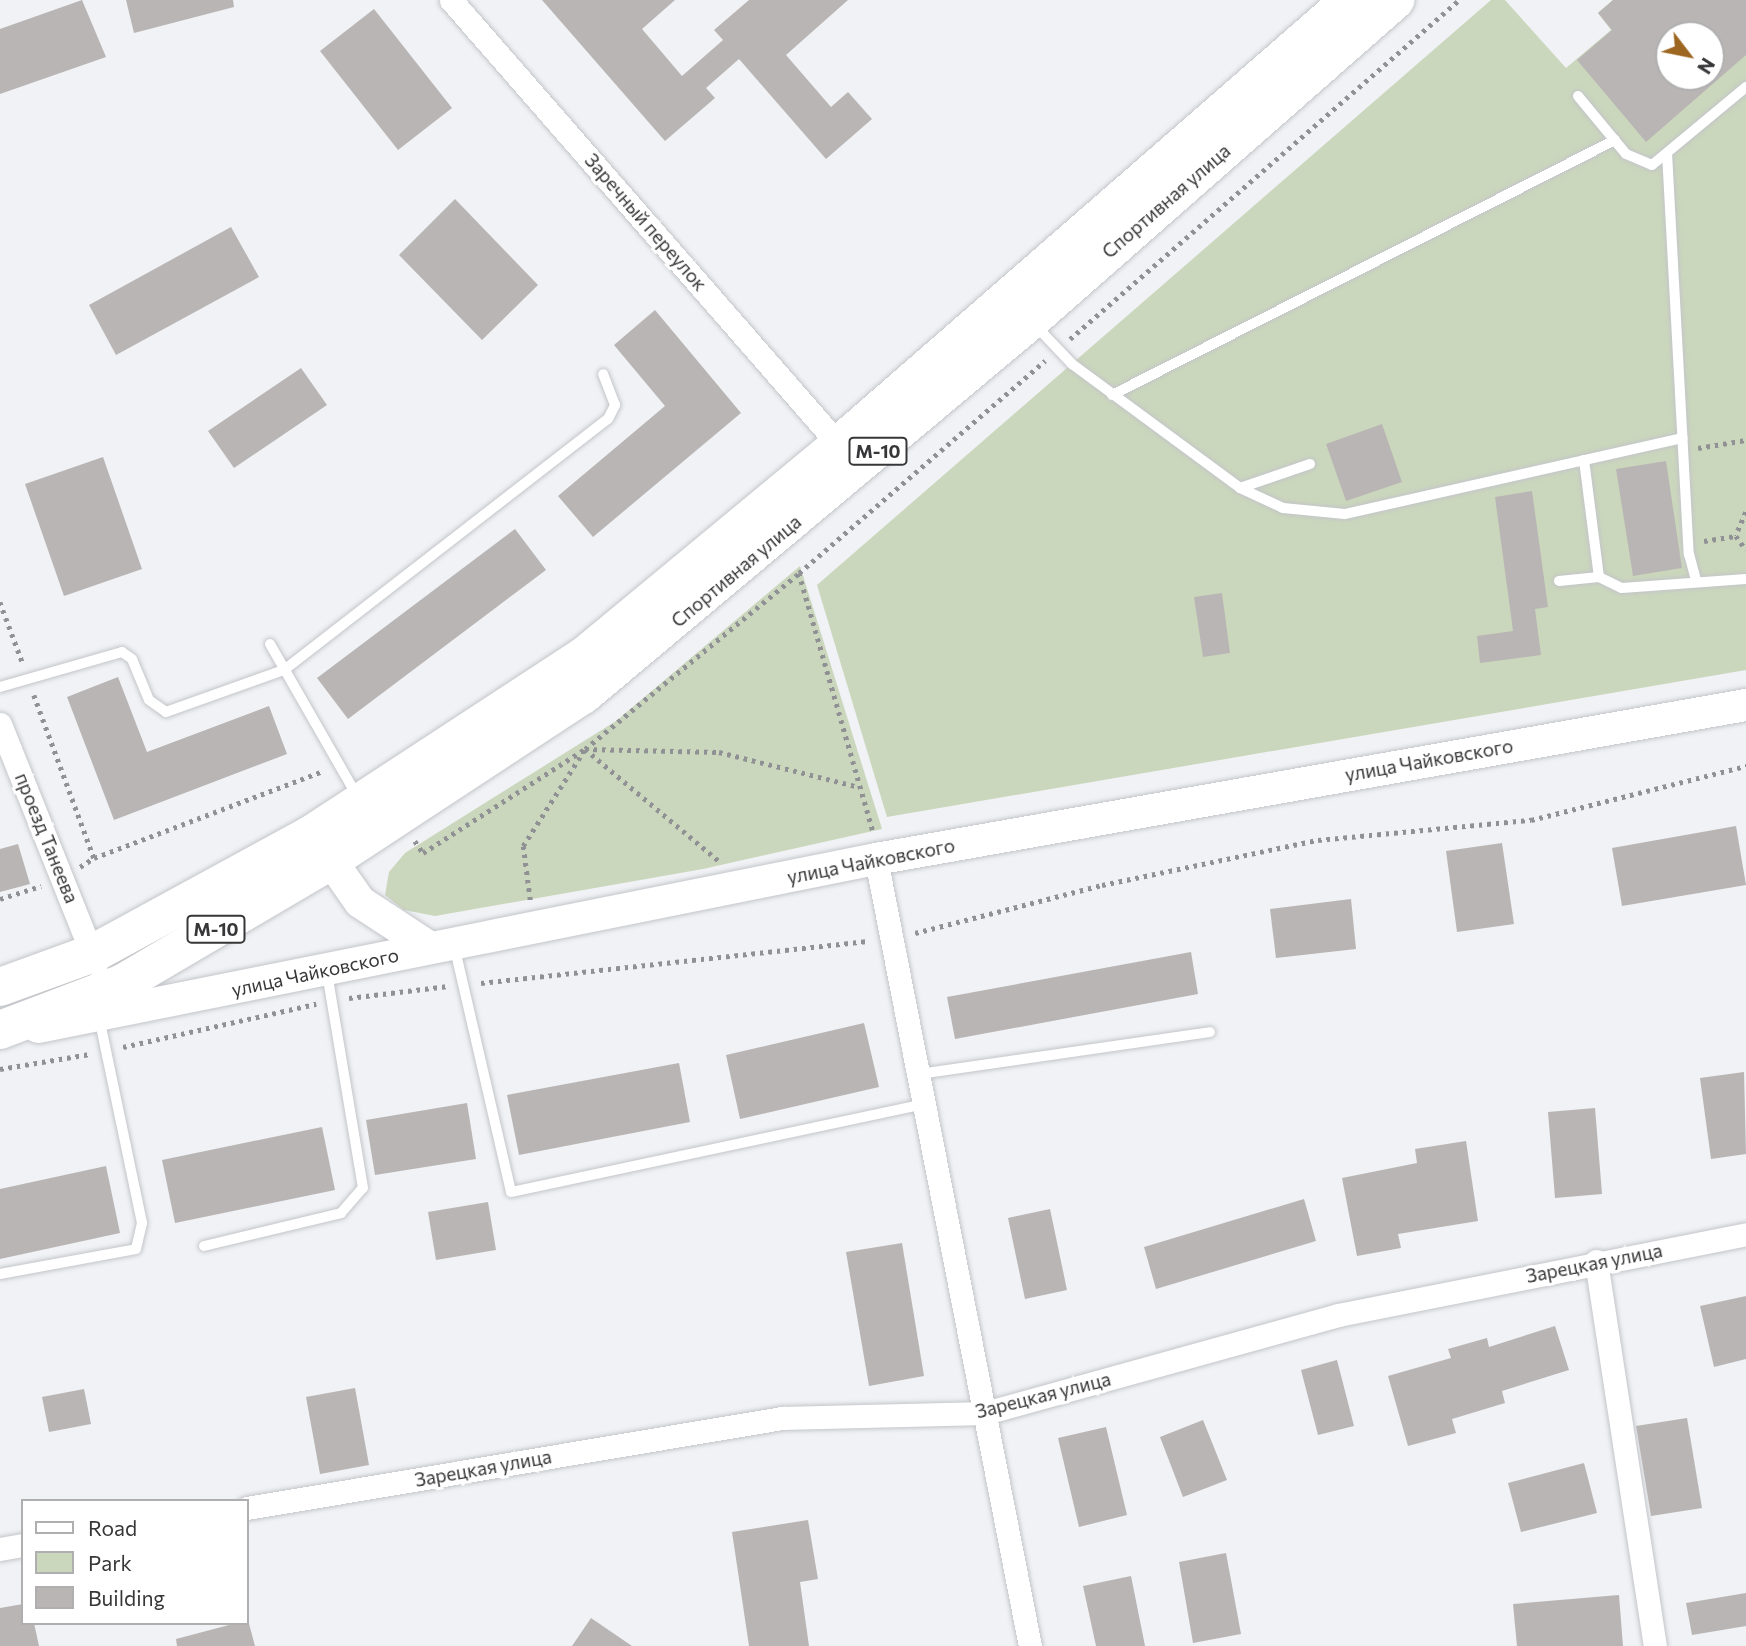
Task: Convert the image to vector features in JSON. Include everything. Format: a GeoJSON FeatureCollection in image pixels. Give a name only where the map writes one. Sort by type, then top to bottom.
{"type":"FeatureCollection","features":[{"type":"Feature","properties":{"kind":"highway","name":"Спортивная улица"},"geometry":{"type":"LineString","coordinates":[[0,1032],[99,1005],[321,848],[362,805],[583,657],[839,445],[1350,0]]}},
{"type":"Feature","properties":{"kind":"highway","name":"Спортивная улица"},"geometry":{"type":"LineString","coordinates":[[11,984],[94,953],[321,848],[400,818],[583,695],[702,601],[1031,320],[1395,0]]}},
{"type":"Feature","properties":{"kind":"street","name":"Заречный переулок"},"geometry":{"type":"LineString","coordinates":[[451,0],[839,445]]}},
{"type":"Feature","properties":{"kind":"street","name":"улица Чайковского"},"geometry":{"type":"LineString","coordinates":[[99,1005],[327,973],[869,848],[1746,705]]}},
{"type":"Feature","properties":{"kind":"street","name":"проезд Танеева"},"geometry":{"type":"LineString","coordinates":[[0,724],[94,953],[99,1005]]}},
{"type":"Feature","properties":{"kind":"street"},"geometry":{"type":"LineString","coordinates":[[321,848],[360,902],[441,945]]}},
{"type":"Feature","properties":{"kind":"street"},"geometry":{"type":"LineString","coordinates":[[869,848],[892,939],[1030,1646]]}},
{"type":"Feature","properties":{"kind":"street","name":"Зарецкая улица"},"geometry":{"type":"LineString","coordinates":[[248,1508],[782,1418],[985,1413],[1338,1315],[1596,1261],[1746,1234]]}},
{"type":"Feature","properties":{"kind":"street"},"geometry":{"type":"LineString","coordinates":[[1596,1261],[1656,1646]]}},
{"type":"Feature","properties":{"kind":"street"},"geometry":{"type":"LineString","coordinates":[[0,1549],[21,1545]]}},
{"type":"Feature","properties":{"kind":"lane"},"geometry":{"type":"LineString","coordinates":[[1578,96],[1615,140],[1639,163],[1652,165],[1746,88]]}},
{"type":"Feature","properties":{"kind":"lane"},"geometry":{"type":"LineString","coordinates":[[1112,395],[1615,140]]}},
{"type":"Feature","properties":{"kind":"lane"},"geometry":{"type":"LineString","coordinates":[[1667,153],[1683,438],[1696,581]]}},
{"type":"Feature","properties":{"kind":"lane"},"geometry":{"type":"LineString","coordinates":[[1031,320],[1057,351],[1112,395],[1240,488],[1283,508],[1345,514],[1683,438]]}},
{"type":"Feature","properties":{"kind":"lane"},"geometry":{"type":"LineString","coordinates":[[0,687],[122,652],[132,659],[149,700],[166,712],[284,670],[608,419],[615,405],[603,374]]}},
{"type":"Feature","properties":{"kind":"lane"},"geometry":{"type":"LineString","coordinates":[[1584,460],[1599,577]]}},
{"type":"Feature","properties":{"kind":"lane"},"geometry":{"type":"LineString","coordinates":[[1240,488],[1310,464]]}},
{"type":"Feature","properties":{"kind":"lane"},"geometry":{"type":"LineString","coordinates":[[1559,581],[1599,577],[1622,588],[1746,579]]}},
{"type":"Feature","properties":{"kind":"lane"},"geometry":{"type":"LineString","coordinates":[[270,644],[362,805]]}},
{"type":"Feature","properties":{"kind":"lane"},"geometry":{"type":"LineString","coordinates":[[441,945],[511,1192],[924,1104]]}},
{"type":"Feature","properties":{"kind":"lane"},"geometry":{"type":"LineString","coordinates":[[204,1246],[341,1213],[363,1188],[327,973]]}},
{"type":"Feature","properties":{"kind":"lane"},"geometry":{"type":"LineString","coordinates":[[0,1274],[136,1249],[142,1223],[99,1005]]}},
{"type":"Feature","properties":{"kind":"lane"},"geometry":{"type":"LineString","coordinates":[[919,1074],[1210,1032]]}},
{"type":"Feature","properties":{"kind":"path"},"geometry":{"type":"LineString","coordinates":[[400,818],[423,853],[585,749],[799,573],[1459,0]]}},
{"type":"Feature","properties":{"kind":"path"},"geometry":{"type":"LineString","coordinates":[[1684,450],[1746,440]]}},
{"type":"Feature","properties":{"kind":"path"},"geometry":{"type":"LineString","coordinates":[[1736,536],[1746,512]]}},
{"type":"Feature","properties":{"kind":"path"},"geometry":{"type":"LineString","coordinates":[[1693,543],[1736,536]]}},
{"type":"Feature","properties":{"kind":"path"},"geometry":{"type":"LineString","coordinates":[[1736,536],[1746,550]]}},
{"type":"Feature","properties":{"kind":"path"},"geometry":{"type":"LineString","coordinates":[[799,573],[875,835],[869,848]]}},
{"type":"Feature","properties":{"kind":"path"},"geometry":{"type":"LineString","coordinates":[[0,602],[94,858],[338,765]]}},
{"type":"Feature","properties":{"kind":"path"},"geometry":{"type":"LineString","coordinates":[[585,749],[719,752],[860,788]]}},
{"type":"Feature","properties":{"kind":"path"},"geometry":{"type":"LineString","coordinates":[[585,749],[728,868]]}},
{"type":"Feature","properties":{"kind":"path"},"geometry":{"type":"LineString","coordinates":[[531,907],[523,846],[585,749]]}},
{"type":"Feature","properties":{"kind":"path"},"geometry":{"type":"LineString","coordinates":[[892,939],[1102,885],[1318,840],[1531,820],[1746,766]]}},
{"type":"Feature","properties":{"kind":"path"},"geometry":{"type":"LineString","coordinates":[[0,899],[64,877]]}},
{"type":"Feature","properties":{"kind":"green space"},"geometry":{"type":"Polygon","coordinates":[[[1491,0],[1505,0],[1566,68],[1611,30],[1598,13],[1613,0],[1746,0],[1746,670],[887,817],[817,585],[1491,0]]]}},
{"type":"Feature","properties":{"kind":"green space"},"geometry":{"type":"Polygon","coordinates":[[[800,566],[882,829],[703,869],[435,916],[404,910],[385,895],[389,872],[405,853],[616,721],[800,566]]]}},
{"type":"Feature","properties":{"kind":"building"},"geometry":{"type":"Polygon","coordinates":[[[82,0],[106,57],[0,94],[0,29],[82,0]]]}},
{"type":"Feature","properties":{"kind":"building"},"geometry":{"type":"Polygon","coordinates":[[[126,0],[233,0],[234,7],[134,33],[126,0]]]}},
{"type":"Feature","properties":{"kind":"building"},"geometry":{"type":"Polygon","coordinates":[[[542,0],[675,0],[642,29],[682,76],[723,40],[714,30],[749,0],[848,0],[786,55],[831,107],[848,92],[872,119],[826,159],[739,59],[706,88],[715,98],[665,141],[542,0]]]}},
{"type":"Feature","properties":{"kind":"building"},"geometry":{"type":"Polygon","coordinates":[[[1613,0],[1746,0],[1746,55],[1725,73],[1725,21],[1655,21],[1655,91],[1705,91],[1646,142],[1577,60],[1612,30],[1598,13],[1613,0]]]}},
{"type":"Feature","properties":{"kind":"building"},"geometry":{"type":"Polygon","coordinates":[[[374,9],[452,108],[398,150],[320,51],[374,9]]]}},
{"type":"Feature","properties":{"kind":"building"},"geometry":{"type":"Polygon","coordinates":[[[455,199],[538,285],[482,340],[399,255],[455,199]]]}},
{"type":"Feature","properties":{"kind":"building"},"geometry":{"type":"Polygon","coordinates":[[[231,227],[259,277],[116,355],[89,305],[231,227]]]}},
{"type":"Feature","properties":{"kind":"building"},"geometry":{"type":"Polygon","coordinates":[[[655,310],[741,413],[593,537],[558,496],[665,406],[614,345],[655,310]]]}},
{"type":"Feature","properties":{"kind":"building"},"geometry":{"type":"Polygon","coordinates":[[[301,368],[327,405],[234,468],[208,431],[301,368]]]}},
{"type":"Feature","properties":{"kind":"building"},"geometry":{"type":"Polygon","coordinates":[[[1382,424],[1402,482],[1346,501],[1326,444],[1382,424]]]}},
{"type":"Feature","properties":{"kind":"building"},"geometry":{"type":"Polygon","coordinates":[[[103,457],[142,569],[64,596],[25,484],[103,457]]]}},
{"type":"Feature","properties":{"kind":"building"},"geometry":{"type":"Polygon","coordinates":[[[1666,461],[1682,568],[1633,576],[1616,469],[1666,461]]]}},
{"type":"Feature","properties":{"kind":"building"},"geometry":{"type":"Polygon","coordinates":[[[1532,491],[1548,607],[1535,609],[1541,655],[1480,663],[1477,636],[1513,631],[1495,497],[1532,491]]]}},
{"type":"Feature","properties":{"kind":"building"},"geometry":{"type":"Polygon","coordinates":[[[515,529],[546,570],[348,719],[317,678],[515,529]]]}},
{"type":"Feature","properties":{"kind":"building"},"geometry":{"type":"Polygon","coordinates":[[[1222,593],[1230,653],[1203,657],[1194,597],[1222,593]]]}},
{"type":"Feature","properties":{"kind":"building"},"geometry":{"type":"Polygon","coordinates":[[[118,677],[147,752],[269,706],[287,754],[114,820],[67,697],[118,677]]]}},
{"type":"Feature","properties":{"kind":"building"},"geometry":{"type":"Polygon","coordinates":[[[1736,826],[1746,885],[1622,906],[1612,848],[1736,826]]]}},
{"type":"Feature","properties":{"kind":"building"},"geometry":{"type":"Polygon","coordinates":[[[1502,843],[1514,924],[1457,932],[1446,851],[1502,843]]]}},
{"type":"Feature","properties":{"kind":"building"},"geometry":{"type":"Polygon","coordinates":[[[18,844],[30,884],[0,892],[0,849],[18,844]]]}},
{"type":"Feature","properties":{"kind":"building"},"geometry":{"type":"Polygon","coordinates":[[[1351,899],[1356,949],[1276,958],[1270,909],[1351,899]]]}},
{"type":"Feature","properties":{"kind":"building"},"geometry":{"type":"Polygon","coordinates":[[[1191,952],[1198,994],[955,1039],[947,997],[1191,952]]]}},
{"type":"Feature","properties":{"kind":"building"},"geometry":{"type":"Polygon","coordinates":[[[864,1023],[879,1087],[740,1119],[726,1055],[864,1023]]]}},
{"type":"Feature","properties":{"kind":"building"},"geometry":{"type":"Polygon","coordinates":[[[679,1063],[690,1122],[519,1155],[507,1095],[679,1063]]]}},
{"type":"Feature","properties":{"kind":"building"},"geometry":{"type":"Polygon","coordinates":[[[1744,1072],[1746,1154],[1711,1159],[1700,1078],[1744,1072]]]}},
{"type":"Feature","properties":{"kind":"building"},"geometry":{"type":"Polygon","coordinates":[[[467,1103],[476,1159],[375,1175],[366,1120],[467,1103]]]}},
{"type":"Feature","properties":{"kind":"building"},"geometry":{"type":"Polygon","coordinates":[[[1595,1108],[1602,1194],[1555,1198],[1548,1112],[1595,1108]]]}},
{"type":"Feature","properties":{"kind":"building"},"geometry":{"type":"Polygon","coordinates":[[[322,1127],[335,1190],[175,1223],[162,1160],[322,1127]]]}},
{"type":"Feature","properties":{"kind":"building"},"geometry":{"type":"Polygon","coordinates":[[[1466,1141],[1478,1221],[1398,1234],[1401,1248],[1357,1256],[1342,1178],[1417,1163],[1415,1149],[1466,1141]]]}},
{"type":"Feature","properties":{"kind":"building"},"geometry":{"type":"Polygon","coordinates":[[[106,1166],[120,1233],[0,1259],[0,1189],[106,1166]]]}},
{"type":"Feature","properties":{"kind":"building"},"geometry":{"type":"Polygon","coordinates":[[[1304,1199],[1316,1241],[1156,1289],[1144,1247],[1304,1199]]]}},
{"type":"Feature","properties":{"kind":"building"},"geometry":{"type":"Polygon","coordinates":[[[488,1202],[496,1250],[436,1260],[428,1212],[488,1202]]]}},
{"type":"Feature","properties":{"kind":"building"},"geometry":{"type":"Polygon","coordinates":[[[1050,1209],[1067,1290],[1025,1299],[1008,1218],[1050,1209]]]}},
{"type":"Feature","properties":{"kind":"building"},"geometry":{"type":"Polygon","coordinates":[[[902,1243],[924,1376],[869,1386],[846,1252],[902,1243]]]}},
{"type":"Feature","properties":{"kind":"building"},"geometry":{"type":"Polygon","coordinates":[[[1746,1296],[1746,1359],[1714,1367],[1700,1306],[1746,1296]]]}},
{"type":"Feature","properties":{"kind":"building"},"geometry":{"type":"Polygon","coordinates":[[[1555,1326],[1569,1370],[1502,1391],[1505,1403],[1452,1419],[1456,1433],[1408,1446],[1388,1376],[1451,1358],[1448,1349],[1487,1338],[1489,1347],[1555,1326]]]}},
{"type":"Feature","properties":{"kind":"building"},"geometry":{"type":"Polygon","coordinates":[[[1337,1360],[1354,1426],[1318,1435],[1301,1370],[1337,1360]]]}},
{"type":"Feature","properties":{"kind":"building"},"geometry":{"type":"Polygon","coordinates":[[[355,1388],[369,1465],[320,1474],[306,1397],[355,1388]]]}},
{"type":"Feature","properties":{"kind":"building"},"geometry":{"type":"Polygon","coordinates":[[[84,1389],[91,1424],[49,1432],[42,1397],[84,1389]]]}},
{"type":"Feature","properties":{"kind":"building"},"geometry":{"type":"Polygon","coordinates":[[[1687,1418],[1702,1508],[1651,1516],[1636,1426],[1687,1418]]]}},
{"type":"Feature","properties":{"kind":"building"},"geometry":{"type":"Polygon","coordinates":[[[1203,1420],[1227,1480],[1183,1497],[1160,1437],[1203,1420]]]}},
{"type":"Feature","properties":{"kind":"building"},"geometry":{"type":"Polygon","coordinates":[[[1106,1427],[1127,1515],[1079,1527],[1058,1438],[1106,1427]]]}},
{"type":"Feature","properties":{"kind":"building"},"geometry":{"type":"Polygon","coordinates":[[[1584,1463],[1597,1513],[1521,1532],[1508,1483],[1584,1463]]]}},
{"type":"Feature","properties":{"kind":"building"},"geometry":{"type":"Polygon","coordinates":[[[808,1520],[818,1579],[800,1582],[809,1646],[749,1646],[732,1532],[808,1520]]]}},
{"type":"Feature","properties":{"kind":"building"},"geometry":{"type":"Polygon","coordinates":[[[1226,1553],[1241,1634],[1193,1643],[1179,1562],[1226,1553]]]}},
{"type":"Feature","properties":{"kind":"building"},"geometry":{"type":"Polygon","coordinates":[[[1131,1576],[1145,1646],[1096,1646],[1083,1586],[1131,1576]]]}},
{"type":"Feature","properties":{"kind":"building"},"geometry":{"type":"Polygon","coordinates":[[[1746,1593],[1746,1626],[1692,1635],[1686,1603],[1746,1593]]]}},
{"type":"Feature","properties":{"kind":"building"},"geometry":{"type":"Polygon","coordinates":[[[1619,1595],[1623,1646],[1517,1646],[1513,1604],[1619,1595]]]}},
{"type":"Feature","properties":{"kind":"building"},"geometry":{"type":"Polygon","coordinates":[[[21,1604],[21,1625],[34,1625],[39,1646],[0,1646],[0,1608],[21,1604]]]}},
{"type":"Feature","properties":{"kind":"building"},"geometry":{"type":"Polygon","coordinates":[[[591,1618],[632,1646],[572,1646],[591,1618]]]}},
{"type":"Feature","properties":{"kind":"building"},"geometry":{"type":"Polygon","coordinates":[[[248,1620],[255,1646],[177,1646],[176,1639],[229,1625],[248,1625],[248,1620]]]}}]}
